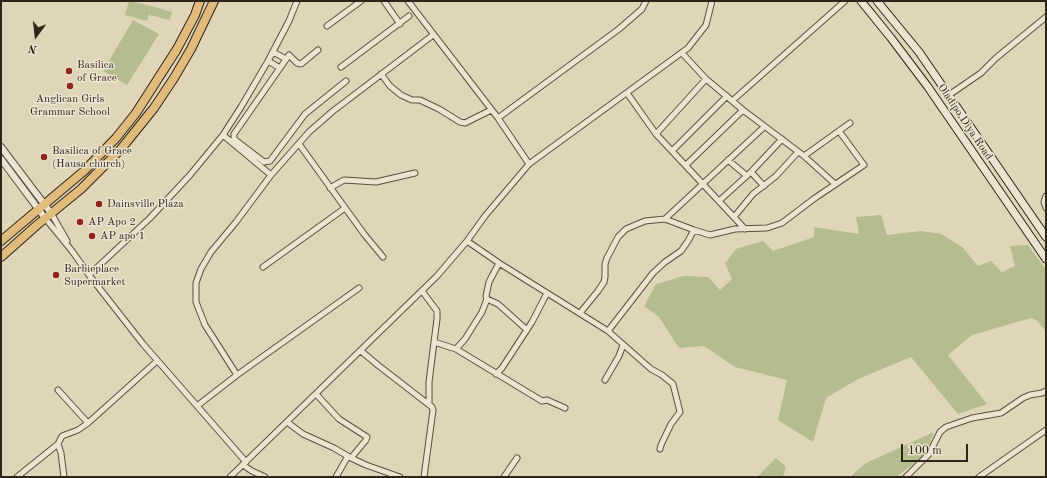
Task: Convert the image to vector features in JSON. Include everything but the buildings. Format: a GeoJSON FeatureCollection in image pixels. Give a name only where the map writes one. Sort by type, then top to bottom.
{"type":"FeatureCollection","features":[{"type":"Feature","properties":{"kind":"main road"},"geometry":{"type":"LineString","coordinates":[[1,241],[84,171],[116,138],[136,113],[177,49],[195,15],[200,1]]}},
{"type":"Feature","properties":{"kind":"main road"},"geometry":{"type":"LineString","coordinates":[[1,257],[81,189],[121,149],[154,108],[191,49],[214,1]]}},
{"type":"Feature","properties":{"kind":"main road","name":"Oladipo Diya Road"},"geometry":{"type":"LineString","coordinates":[[861,1],[895,42],[928,87],[1046,259]]}},
{"type":"Feature","properties":{"kind":"main road","name":"Oladipo Diya Road"},"geometry":{"type":"LineString","coordinates":[[877,1],[919,52],[1046,237]]}},
{"type":"Feature","properties":{"kind":"street"},"geometry":{"type":"LineString","coordinates":[[89,275],[150,218],[190,176],[222,135],[238,112],[268,62],[289,21],[297,1]]}},
{"type":"Feature","properties":{"kind":"street"},"geometry":{"type":"LineString","coordinates":[[327,26],[361,1]]}},
{"type":"Feature","properties":{"kind":"street"},"geometry":{"type":"LineString","coordinates":[[384,1],[400,24]]}},
{"type":"Feature","properties":{"kind":"street"},"geometry":{"type":"LineString","coordinates":[[408,1],[498,118],[529,164]]}},
{"type":"Feature","properties":{"kind":"street"},"geometry":{"type":"LineString","coordinates":[[498,118],[619,29],[642,9],[646,1]]}},
{"type":"Feature","properties":{"kind":"street"},"geometry":{"type":"LineString","coordinates":[[230,477],[422,291],[451,260],[485,216],[529,164],[688,48],[703,30],[708,18],[712,1]]}},
{"type":"Feature","properties":{"kind":"street"},"geometry":{"type":"LineString","coordinates":[[732,101],[845,1]]}},
{"type":"Feature","properties":{"kind":"street"},"geometry":{"type":"LineString","coordinates":[[342,67],[409,16]]}},
{"type":"Feature","properties":{"kind":"street"},"geometry":{"type":"LineString","coordinates":[[948,95],[981,73],[1007,48],[1046,17]]}},
{"type":"Feature","properties":{"kind":"street"},"geometry":{"type":"LineString","coordinates":[[237,375],[205,325],[196,302],[196,283],[201,268],[211,252],[236,222],[271,175],[309,132],[381,74],[433,35]]}},
{"type":"Feature","properties":{"kind":"street"},"geometry":{"type":"LineString","coordinates":[[318,50],[301,64],[296,63],[289,55],[233,137],[234,139],[264,162],[270,162],[305,114],[346,81]]}},
{"type":"Feature","properties":{"kind":"street"},"geometry":{"type":"LineString","coordinates":[[273,52],[286,59]]}},
{"type":"Feature","properties":{"kind":"street"},"geometry":{"type":"LineString","coordinates":[[682,52],[706,79],[764,127],[804,156],[835,184]]}},
{"type":"Feature","properties":{"kind":"street"},"geometry":{"type":"LineString","coordinates":[[268,62],[280,68]]}},
{"type":"Feature","properties":{"kind":"street"},"geometry":{"type":"LineString","coordinates":[[381,74],[390,86],[401,96],[412,100],[425,102],[460,122],[466,123],[491,110]]}},
{"type":"Feature","properties":{"kind":"street"},"geometry":{"type":"LineString","coordinates":[[656,134],[706,79]]}},
{"type":"Feature","properties":{"kind":"street"},"geometry":{"type":"LineString","coordinates":[[627,93],[656,134],[673,150],[745,228]]}},
{"type":"Feature","properties":{"kind":"street"},"geometry":{"type":"LineString","coordinates":[[673,150],[727,96]]}},
{"type":"Feature","properties":{"kind":"street"},"geometry":{"type":"LineString","coordinates":[[686,164],[743,110]]}},
{"type":"Feature","properties":{"kind":"street"},"geometry":{"type":"LineString","coordinates":[[804,156],[850,123]]}},
{"type":"Feature","properties":{"kind":"street"},"geometry":{"type":"LineString","coordinates":[[665,219],[764,127]]}},
{"type":"Feature","properties":{"kind":"street"},"geometry":{"type":"LineString","coordinates":[[580,313],[604,282],[605,264],[618,237],[626,229],[645,221],[665,219],[710,235],[745,228],[767,228],[782,223],[835,184],[864,165],[840,131]]}},
{"type":"Feature","properties":{"kind":"street"},"geometry":{"type":"LineString","coordinates":[[222,135],[271,175]]}},
{"type":"Feature","properties":{"kind":"street"},"geometry":{"type":"LineString","coordinates":[[720,202],[752,172],[782,140]]}},
{"type":"Feature","properties":{"kind":"street"},"geometry":{"type":"LineString","coordinates":[[299,144],[344,208],[383,257]]}},
{"type":"Feature","properties":{"kind":"street"},"geometry":{"type":"LineString","coordinates":[[1,147],[89,275],[157,361],[252,472],[265,477]]}},
{"type":"Feature","properties":{"kind":"street"},"geometry":{"type":"LineString","coordinates":[[734,217],[753,194],[776,176],[798,152]]}},
{"type":"Feature","properties":{"kind":"street"},"geometry":{"type":"LineString","coordinates":[[1,159],[42,207]]}},
{"type":"Feature","properties":{"kind":"street"},"geometry":{"type":"LineString","coordinates":[[728,160],[747,176]]}},
{"type":"Feature","properties":{"kind":"street"},"geometry":{"type":"LineString","coordinates":[[752,172],[764,186]]}},
{"type":"Feature","properties":{"kind":"street"},"geometry":{"type":"LineString","coordinates":[[330,188],[344,180],[376,182],[415,173]]}},
{"type":"Feature","properties":{"kind":"street"},"geometry":{"type":"LineString","coordinates":[[1046,196],[1044,202],[1046,208]]}},
{"type":"Feature","properties":{"kind":"street"},"geometry":{"type":"LineString","coordinates":[[263,267],[344,208]]}},
{"type":"Feature","properties":{"kind":"street"},"geometry":{"type":"LineString","coordinates":[[608,330],[653,273],[664,262],[681,251],[688,242],[694,230]]}},
{"type":"Feature","properties":{"kind":"street"},"geometry":{"type":"LineString","coordinates":[[467,241],[499,264],[608,330],[651,370],[662,375],[674,386],[680,412],[672,424],[660,449]]}},
{"type":"Feature","properties":{"kind":"street"},"geometry":{"type":"LineString","coordinates":[[456,349],[480,316],[487,299],[487,288],[491,277],[499,264]]}},
{"type":"Feature","properties":{"kind":"street"},"geometry":{"type":"LineString","coordinates":[[197,406],[237,375],[359,288]]}},
{"type":"Feature","properties":{"kind":"street"},"geometry":{"type":"LineString","coordinates":[[422,291],[437,311],[429,382],[429,403]]}},
{"type":"Feature","properties":{"kind":"street"},"geometry":{"type":"LineString","coordinates":[[496,374],[502,368],[527,330],[547,293]]}},
{"type":"Feature","properties":{"kind":"street"},"geometry":{"type":"LineString","coordinates":[[487,299],[498,304],[527,330]]}},
{"type":"Feature","properties":{"kind":"street"},"geometry":{"type":"LineString","coordinates":[[434,342],[456,349],[542,400],[547,400],[565,408]]}},
{"type":"Feature","properties":{"kind":"street"},"geometry":{"type":"LineString","coordinates":[[605,380],[619,356],[623,345]]}},
{"type":"Feature","properties":{"kind":"street"},"geometry":{"type":"LineString","coordinates":[[361,351],[429,403],[433,410],[424,477]]}},
{"type":"Feature","properties":{"kind":"street"},"geometry":{"type":"LineString","coordinates":[[17,477],[58,444],[62,436],[78,430],[88,423],[157,361]]}},
{"type":"Feature","properties":{"kind":"street"},"geometry":{"type":"LineString","coordinates":[[58,390],[88,423]]}},
{"type":"Feature","properties":{"kind":"street"},"geometry":{"type":"LineString","coordinates":[[906,477],[929,454],[940,432],[946,427],[972,418],[1001,413],[1023,398],[1046,392]]}},
{"type":"Feature","properties":{"kind":"street"},"geometry":{"type":"LineString","coordinates":[[316,394],[339,419],[367,437],[366,440],[349,457],[337,477]]}},
{"type":"Feature","properties":{"kind":"street"},"geometry":{"type":"LineString","coordinates":[[287,422],[308,436],[349,457],[366,465],[400,477]]}},
{"type":"Feature","properties":{"kind":"street"},"geometry":{"type":"LineString","coordinates":[[979,477],[1046,430]]}},
{"type":"Feature","properties":{"kind":"street"},"geometry":{"type":"LineString","coordinates":[[58,444],[61,453],[64,477]]}},
{"type":"Feature","properties":{"kind":"street"},"geometry":{"type":"LineString","coordinates":[[504,477],[517,458]]}},
{"type":"Feature","properties":{"kind":"green space"},"geometry":{"type":"Polygon","coordinates":[[[129,1],[151,6],[147,21],[125,15],[129,1]]]}},
{"type":"Feature","properties":{"kind":"green space"},"geometry":{"type":"Polygon","coordinates":[[[151,6],[172,12],[170,20],[149,15],[151,6]]]}},
{"type":"Feature","properties":{"kind":"green space"},"geometry":{"type":"Polygon","coordinates":[[[133,20],[159,34],[127,85],[103,71],[133,20]]]}},
{"type":"Feature","properties":{"kind":"green space"},"geometry":{"type":"Polygon","coordinates":[[[881,215],[887,235],[922,231],[941,234],[962,247],[978,266],[991,261],[1002,272],[1015,266],[1010,246],[1028,245],[1046,270],[1046,331],[1036,320],[1031,318],[972,335],[948,355],[987,404],[958,414],[911,357],[858,379],[826,398],[813,442],[778,420],[787,380],[735,367],[704,346],[679,348],[659,317],[644,306],[656,284],[684,276],[708,277],[720,290],[732,279],[725,263],[736,249],[763,241],[773,251],[814,237],[814,227],[859,234],[856,217],[881,215]]]}},
{"type":"Feature","properties":{"kind":"green space"},"geometry":{"type":"Polygon","coordinates":[[[934,432],[925,455],[896,477],[850,477],[866,463],[934,432]]]}},
{"type":"Feature","properties":{"kind":"green space"},"geometry":{"type":"Polygon","coordinates":[[[776,458],[786,467],[783,477],[757,477],[776,458]]]}},
{"type":"Feature","properties":{"kind":"place","name":"Basilica of Grace"},"geometry":{"type":"Point","coordinates":[69,71]}},
{"type":"Feature","properties":{"kind":"place","name":"Anglican Girls Grammar School"},"geometry":{"type":"Point","coordinates":[70,86]}},
{"type":"Feature","properties":{"kind":"place","name":"Basilica of Grace (Hausa church)"},"geometry":{"type":"Point","coordinates":[44,157]}},
{"type":"Feature","properties":{"kind":"place","name":"Dainsville Plaza"},"geometry":{"type":"Point","coordinates":[99,204]}},
{"type":"Feature","properties":{"kind":"place","name":"AP Apo 2"},"geometry":{"type":"Point","coordinates":[80,222]}},
{"type":"Feature","properties":{"kind":"place","name":"AP apo 1"},"geometry":{"type":"Point","coordinates":[92,236]}},
{"type":"Feature","properties":{"kind":"place","name":"Barbieplace Supermarket"},"geometry":{"type":"Point","coordinates":[56,275]}}]}
